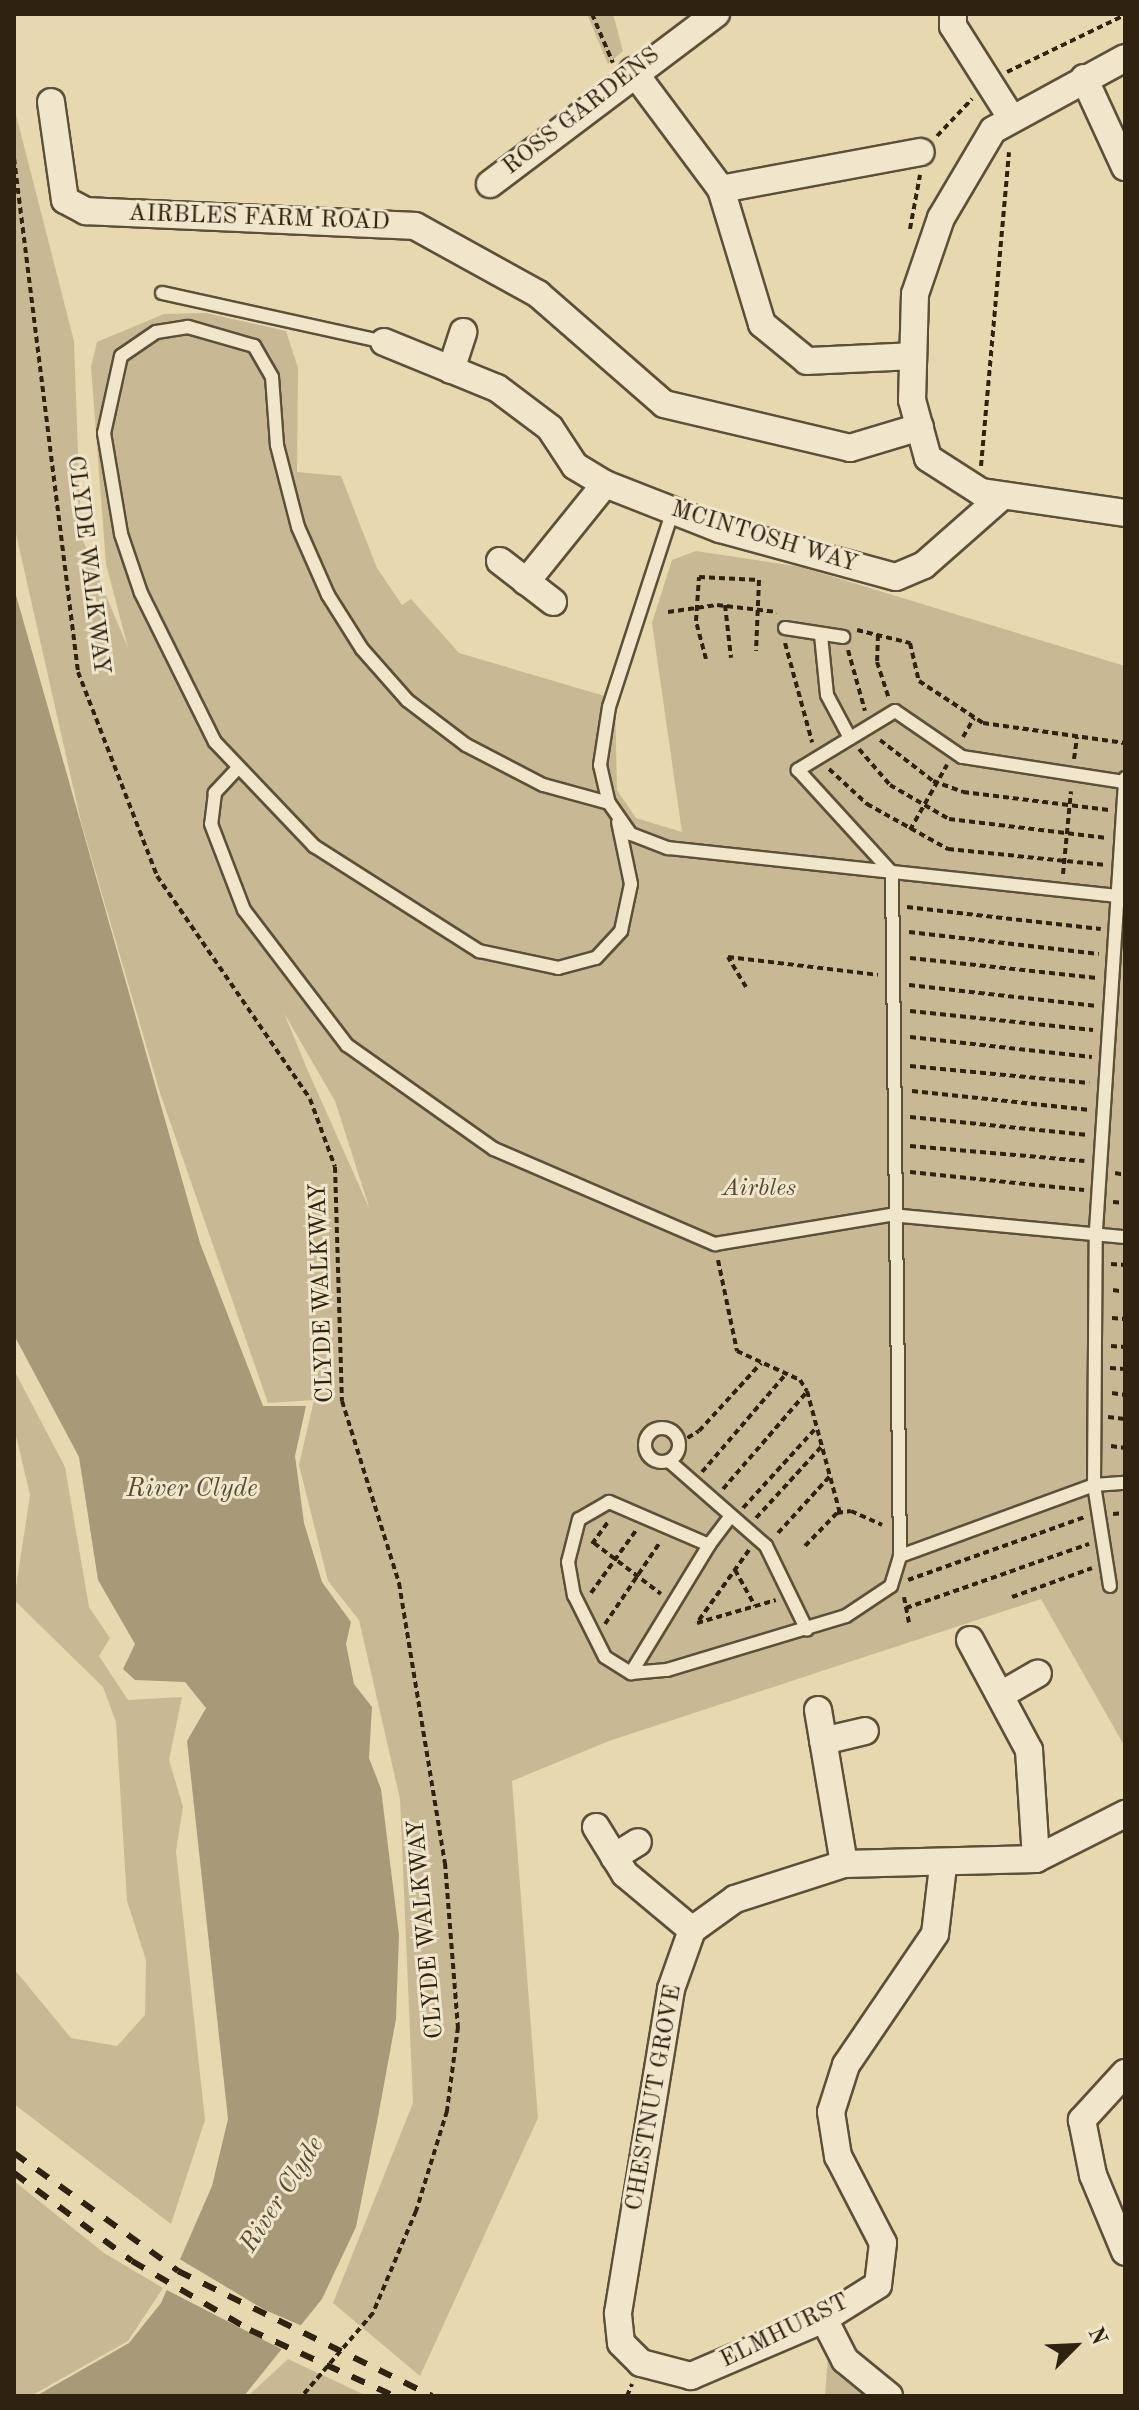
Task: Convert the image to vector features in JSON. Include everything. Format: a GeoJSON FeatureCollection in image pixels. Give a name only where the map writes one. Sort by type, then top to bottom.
{"type":"FeatureCollection","features":[{"type":"Feature","properties":{"kind":"street","name":"ROSS GARDENS"},"geometry":{"type":"LineString","coordinates":[[490,184],[627,75],[716,14]]}},
{"type":"Feature","properties":{"kind":"street"},"geometry":{"type":"LineString","coordinates":[[953,14],[953,26],[1017,130]]}},
{"type":"Feature","properties":{"kind":"street"},"geometry":{"type":"LineString","coordinates":[[1125,58],[1084,78],[1017,130],[993,130],[941,218],[915,294],[913,356],[920,427],[928,458],[980,490],[1125,513]]}},
{"type":"Feature","properties":{"kind":"street"},"geometry":{"type":"LineString","coordinates":[[627,75],[721,189],[762,324],[807,361],[913,356]]}},
{"type":"Feature","properties":{"kind":"street"},"geometry":{"type":"LineString","coordinates":[[1084,78],[1125,167]]}},
{"type":"Feature","properties":{"kind":"street","name":"AIRBLES FARM ROAD"},"geometry":{"type":"LineString","coordinates":[[51,102],[65,200],[86,211],[415,226],[538,294],[664,404],[850,448],[920,427]]}},
{"type":"Feature","properties":{"kind":"street"},"geometry":{"type":"LineString","coordinates":[[721,189],[921,152]]}},
{"type":"Feature","properties":{"kind":"street"},"geometry":{"type":"LineString","coordinates":[[451,370],[463,332]]}},
{"type":"Feature","properties":{"kind":"street","name":"MCINTOSH WAY"},"geometry":{"type":"LineString","coordinates":[[384,342],[507,396],[550,428],[575,466],[605,484],[673,510],[896,577],[924,565],[980,490]]}},
{"type":"Feature","properties":{"kind":"street"},"geometry":{"type":"LineString","coordinates":[[526,582],[605,484]]}},
{"type":"Feature","properties":{"kind":"street"},"geometry":{"type":"LineString","coordinates":[[500,561],[553,602]]}},
{"type":"Feature","properties":{"kind":"street"},"geometry":{"type":"LineString","coordinates":[[970,1640],[1004,1693],[1029,1750],[1036,1859]]}},
{"type":"Feature","properties":{"kind":"street"},"geometry":{"type":"LineString","coordinates":[[1004,1693],[1038,1673]]}},
{"type":"Feature","properties":{"kind":"street"},"geometry":{"type":"LineString","coordinates":[[818,1710],[844,1864]]}},
{"type":"Feature","properties":{"kind":"street"},"geometry":{"type":"LineString","coordinates":[[823,1741],[865,1731]]}},
{"type":"Feature","properties":{"kind":"street"},"geometry":{"type":"LineString","coordinates":[[596,1827],[614,1857],[692,1930],[735,1899],[844,1864],[943,1866],[1036,1859],[1125,1814]]}},
{"type":"Feature","properties":{"kind":"street"},"geometry":{"type":"LineString","coordinates":[[614,1857],[638,1842]]}},
{"type":"Feature","properties":{"kind":"street","name":"ELMHURST"},"geometry":{"type":"LineString","coordinates":[[621,2343],[641,2363],[691,2376],[824,2319],[878,2285],[886,2264],[883,2243],[838,2156],[831,2112],[846,2065],[935,1934],[943,1866]]}},
{"type":"Feature","properties":{"kind":"street","name":"CHESTNUT GROVE"},"geometry":{"type":"LineString","coordinates":[[621,2343],[618,2313],[657,2067],[671,1989],[692,1930]]}},
{"type":"Feature","properties":{"kind":"street"},"geometry":{"type":"LineString","coordinates":[[1125,2073],[1082,2120],[1093,2175],[1125,2252]]}},
{"type":"Feature","properties":{"kind":"street"},"geometry":{"type":"LineString","coordinates":[[824,2319],[845,2360],[889,2396]]}},
{"type":"Feature","properties":{"kind":"lane","name":"MCINTOSH WAY"},"geometry":{"type":"LineString","coordinates":[[162,293],[384,342]]}},
{"type":"Feature","properties":{"kind":"lane"},"geometry":{"type":"LineString","coordinates":[[609,803],[543,785],[488,759],[437,726],[383,674],[328,595],[298,527],[266,363],[238,337],[188,327],[156,332],[121,356],[104,433],[121,534],[141,593],[189,700],[237,769],[354,878],[479,951],[533,968],[596,958],[621,931],[631,884],[618,822],[609,803],[600,765],[609,707],[673,510]]}},
{"type":"Feature","properties":{"kind":"lane"},"geometry":{"type":"LineString","coordinates":[[785,628],[843,637]]}},
{"type":"Feature","properties":{"kind":"lane"},"geometry":{"type":"LineString","coordinates":[[821,635],[827,695],[850,738]]}},
{"type":"Feature","properties":{"kind":"lane"},"geometry":{"type":"LineString","coordinates":[[631,1673],[807,1630],[863,1610],[899,1577],[891,1215],[892,873],[798,770],[895,711],[954,752],[998,768],[1124,780],[1116,839],[1121,897],[1115,931],[1096,1230],[1094,1485],[1110,1586]]}},
{"type":"Feature","properties":{"kind":"lane"},"geometry":{"type":"LineString","coordinates":[[237,769],[215,793],[211,824],[244,910],[347,1045],[494,1149],[715,1244],[891,1215],[1096,1230],[1125,1237]]}},
{"type":"Feature","properties":{"kind":"lane"},"geometry":{"type":"LineString","coordinates":[[618,822],[668,848],[1121,897]]}},
{"type":"Feature","properties":{"kind":"lane"},"geometry":{"type":"LineString","coordinates":[[669,1461],[679,1443],[664,1428],[646,1439],[653,1459],[669,1461],[711,1503],[761,1542],[795,1595],[807,1630]]}},
{"type":"Feature","properties":{"kind":"lane"},"geometry":{"type":"LineString","coordinates":[[900,1556],[1094,1485],[1125,1483]]}},
{"type":"Feature","properties":{"kind":"lane"},"geometry":{"type":"LineString","coordinates":[[631,1673],[594,1639],[580,1608],[569,1567],[579,1519],[611,1503],[709,1545]]}},
{"type":"Feature","properties":{"kind":"lane"},"geometry":{"type":"LineString","coordinates":[[631,1673],[709,1545],[731,1518]]}},
{"type":"Feature","properties":{"kind":"path"},"geometry":{"type":"LineString","coordinates":[[592,14],[627,75]]}},
{"type":"Feature","properties":{"kind":"path"},"geometry":{"type":"LineString","coordinates":[[980,490],[1009,146],[1017,130]]}},
{"type":"Feature","properties":{"kind":"path","name":"CLYDE WALKWAY"},"geometry":{"type":"LineString","coordinates":[[14,158],[78,672],[157,876],[310,1099],[335,1167],[342,1401],[399,1583],[445,1863],[458,2027],[447,2111],[416,2211],[373,2313],[302,2396]]}},
{"type":"Feature","properties":{"kind":"path"},"geometry":{"type":"LineString","coordinates":[[706,659],[697,607],[699,577],[759,580],[753,608],[756,651]]}},
{"type":"Feature","properties":{"kind":"path"},"geometry":{"type":"LineString","coordinates":[[725,605],[731,658]]}},
{"type":"Feature","properties":{"kind":"path"},"geometry":{"type":"LineString","coordinates":[[668,612],[725,605],[785,614],[796,703],[820,759],[867,804],[910,830],[948,849],[1116,866]]}},
{"type":"Feature","properties":{"kind":"path"},"geometry":{"type":"LineString","coordinates":[[1120,811],[1069,806],[938,783],[900,760],[871,724],[843,637],[850,628],[910,643],[919,681],[974,718],[1125,743]]}},
{"type":"Feature","properties":{"kind":"path"},"geometry":{"type":"LineString","coordinates":[[878,635],[877,662],[895,711]]}},
{"type":"Feature","properties":{"kind":"path"},"geometry":{"type":"LineString","coordinates":[[910,830],[974,718]]}},
{"type":"Feature","properties":{"kind":"path"},"geometry":{"type":"LineString","coordinates":[[1061,891],[1077,737]]}},
{"type":"Feature","properties":{"kind":"path"},"geometry":{"type":"LineString","coordinates":[[850,738],[890,785],[924,806],[978,828],[1116,839]]}},
{"type":"Feature","properties":{"kind":"path"},"geometry":{"type":"LineString","coordinates":[[892,905],[1115,931]]}},
{"type":"Feature","properties":{"kind":"path"},"geometry":{"type":"LineString","coordinates":[[892,930],[1114,956]]}},
{"type":"Feature","properties":{"kind":"path"},"geometry":{"type":"LineString","coordinates":[[746,987],[728,957],[1110,1007]]}},
{"type":"Feature","properties":{"kind":"path"},"geometry":{"type":"LineString","coordinates":[[892,957],[1112,979]]}},
{"type":"Feature","properties":{"kind":"path"},"geometry":{"type":"LineString","coordinates":[[892,1009],[1109,1032]]}},
{"type":"Feature","properties":{"kind":"path"},"geometry":{"type":"LineString","coordinates":[[892,1035],[1107,1063]]}},
{"type":"Feature","properties":{"kind":"path"},"geometry":{"type":"LineString","coordinates":[[892,1064],[1106,1085]]}},
{"type":"Feature","properties":{"kind":"path"},"geometry":{"type":"LineString","coordinates":[[892,1089],[1104,1112]]}},
{"type":"Feature","properties":{"kind":"path"},"geometry":{"type":"LineString","coordinates":[[892,1115],[1102,1137]]}},
{"type":"Feature","properties":{"kind":"path"},"geometry":{"type":"LineString","coordinates":[[892,1144],[1101,1162]]}},
{"type":"Feature","properties":{"kind":"path"},"geometry":{"type":"LineString","coordinates":[[891,1171],[1099,1192]]}},
{"type":"Feature","properties":{"kind":"path"},"geometry":{"type":"LineString","coordinates":[[715,1244],[733,1343],[761,1363],[786,1374],[807,1391],[840,1513]]}},
{"type":"Feature","properties":{"kind":"path"},"geometry":{"type":"LineString","coordinates":[[679,1443],[699,1431],[761,1363]]}},
{"type":"Feature","properties":{"kind":"path"},"geometry":{"type":"LineString","coordinates":[[691,1485],[786,1374]]}},
{"type":"Feature","properties":{"kind":"path"},"geometry":{"type":"LineString","coordinates":[[711,1503],[807,1391]]}},
{"type":"Feature","properties":{"kind":"path"},"geometry":{"type":"LineString","coordinates":[[731,1518],[817,1427]]}},
{"type":"Feature","properties":{"kind":"path"},"geometry":{"type":"LineString","coordinates":[[746,1528],[822,1446]]}},
{"type":"Feature","properties":{"kind":"path"},"geometry":{"type":"LineString","coordinates":[[697,1623],[735,1569],[830,1476]]}},
{"type":"Feature","properties":{"kind":"path"},"geometry":{"type":"LineString","coordinates":[[569,1567],[594,1543],[611,1517],[611,1503]]}},
{"type":"Feature","properties":{"kind":"path"},"geometry":{"type":"LineString","coordinates":[[909,1623],[899,1577],[1098,1512]]}},
{"type":"Feature","properties":{"kind":"path"},"geometry":{"type":"LineString","coordinates":[[840,1513],[899,1534]]}},
{"type":"Feature","properties":{"kind":"path"},"geometry":{"type":"LineString","coordinates":[[805,1546],[814,1529],[840,1513]]}},
{"type":"Feature","properties":{"kind":"path"},"geometry":{"type":"LineString","coordinates":[[580,1608],[645,1517]]}},
{"type":"Feature","properties":{"kind":"path"},"geometry":{"type":"LineString","coordinates":[[594,1639],[668,1530]]}},
{"type":"Feature","properties":{"kind":"path"},"geometry":{"type":"LineString","coordinates":[[906,1608],[1103,1539]]}},
{"type":"Feature","properties":{"kind":"path"},"geometry":{"type":"LineString","coordinates":[[594,1543],[697,1623]]}},
{"type":"Feature","properties":{"kind":"path"},"geometry":{"type":"LineString","coordinates":[[1012,1597],[1106,1563]]}},
{"type":"Feature","properties":{"kind":"path"},"geometry":{"type":"LineString","coordinates":[[735,1569],[755,1606]]}},
{"type":"Feature","properties":{"kind":"path"},"geometry":{"type":"LineString","coordinates":[[697,1623],[795,1595]]}},
{"type":"Feature","properties":{"kind":"green space"},"geometry":{"type":"Polygon","coordinates":[[[587,14],[613,14],[623,51],[608,64],[587,14]]]}},
{"type":"Feature","properties":{"kind":"green space","name":"Airbles"},"geometry":{"type":"Polygon","coordinates":[[[14,107],[74,341],[81,536],[128,648],[106,564],[91,367],[97,342],[164,314],[206,313],[286,331],[298,368],[297,472],[341,476],[377,568],[402,605],[411,599],[459,653],[615,699],[617,790],[636,818],[682,832],[652,623],[672,560],[696,551],[801,567],[1125,666],[1125,1747],[1041,1599],[609,1741],[512,1781],[538,2118],[420,2376],[333,2303],[413,2103],[400,1799],[359,1620],[328,1581],[299,1465],[314,1400],[268,1403],[160,1093],[81,822],[14,525],[14,107]],[[284,1013],[370,1210],[335,1101],[284,1013]]]}},
{"type":"Feature","properties":{"kind":"green space"},"geometry":{"type":"Polygon","coordinates":[[[14,1370],[65,1467],[89,1607],[110,1638],[99,1656],[128,1700],[182,1697],[169,1760],[183,1807],[176,1851],[205,2120],[171,2224],[14,2104],[14,1969],[71,2038],[117,2046],[145,2015],[146,1960],[127,1901],[116,1722],[103,1687],[14,1600],[30,1495],[14,1427],[14,1370]]]}},
{"type":"Feature","properties":{"kind":"green space"},"geometry":{"type":"Polygon","coordinates":[[[14,2181],[104,2253],[163,2288],[128,2341],[31,2396],[14,2396],[14,2181]]]}},
{"type":"Feature","properties":{"kind":"green space"},"geometry":{"type":"Polygon","coordinates":[[[828,2356],[862,2391],[869,2396],[825,2396],[828,2356]]]}},
{"type":"Feature","properties":{"kind":"green space"},"geometry":{"type":"Polygon","coordinates":[[[288,2359],[367,2396],[248,2396],[288,2359]]]}},
{"type":"Feature","properties":{"kind":"water","name":"River Clyde"},"geometry":{"type":"Polygon","coordinates":[[[14,588],[200,1243],[263,1406],[306,1406],[295,1456],[304,1523],[322,1582],[351,1622],[346,1644],[354,1684],[372,1707],[369,1758],[381,1789],[399,1935],[396,2019],[378,2117],[356,2227],[322,2299],[244,2396],[36,2396],[129,2343],[161,2303],[212,2186],[228,2119],[187,1741],[206,1708],[185,1682],[135,1680],[123,1669],[135,1644],[98,1580],[79,1457],[14,1335],[14,588]]]}},
{"type":"Feature","properties":{"kind":"pier"},"geometry":{"type":"Polygon","coordinates":[[[176,2257],[265,2310],[307,2328],[289,2353],[163,2288],[176,2257]]]}},
{"type":"Feature","properties":{"kind":"railway"},"geometry":{"type":"LineString","coordinates":[[14,2153],[178,2271],[432,2396]]}},
{"type":"Feature","properties":{"kind":"railway"},"geometry":{"type":"LineString","coordinates":[[14,2173],[132,2261],[250,2330],[394,2396]]}}]}
